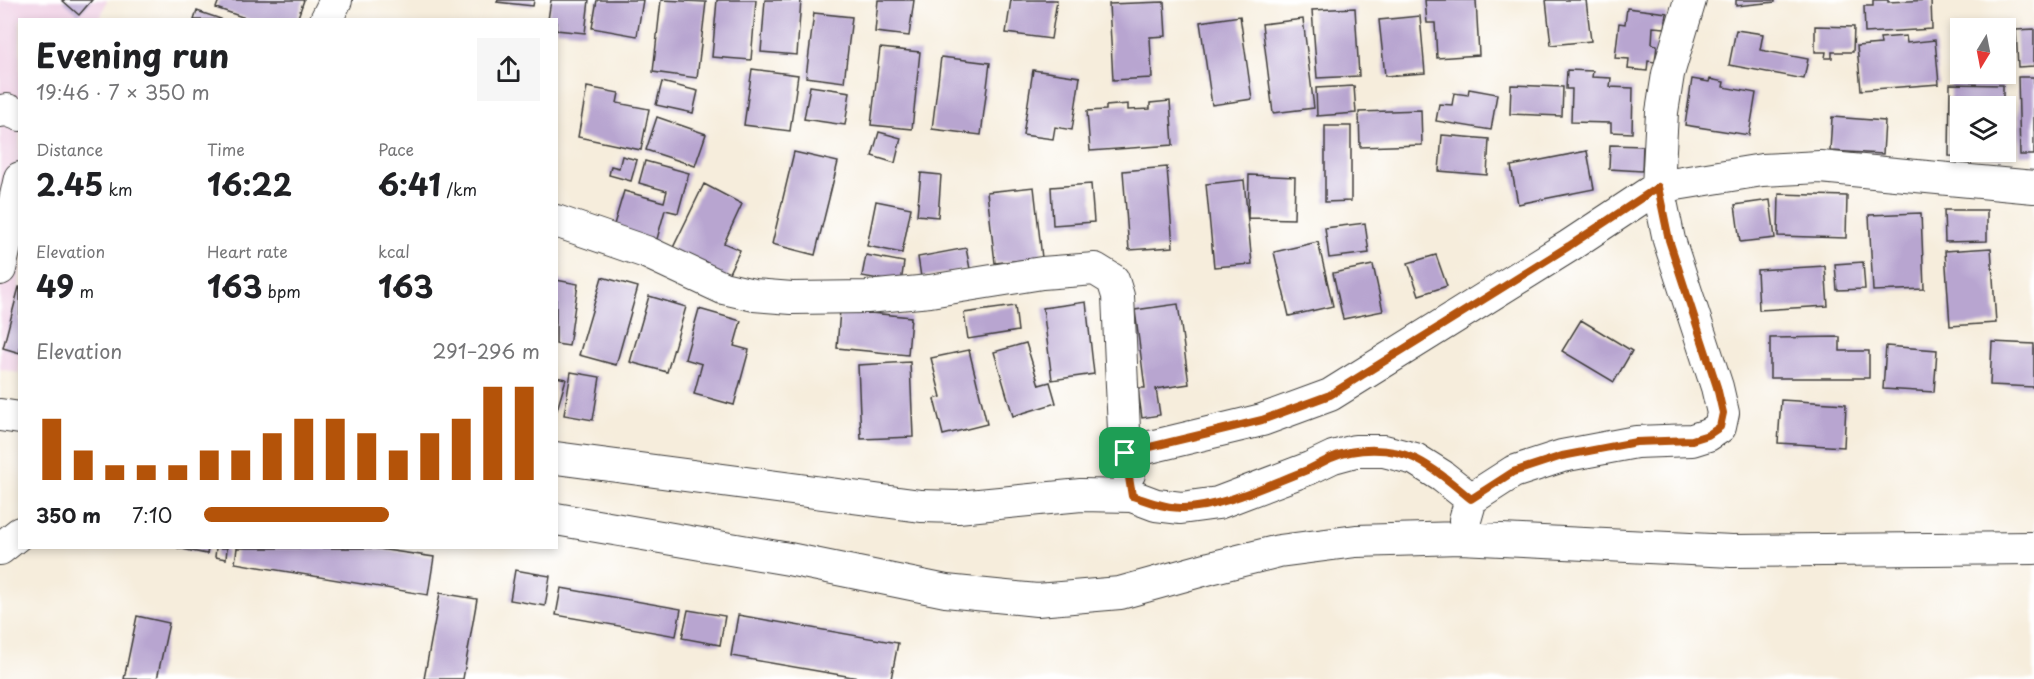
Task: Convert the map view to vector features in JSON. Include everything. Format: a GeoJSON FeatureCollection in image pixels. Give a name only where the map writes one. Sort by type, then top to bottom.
{"type":"FeatureCollection","features":[{"type":"Feature","properties":{"kind":"street"},"geometry":{"type":"LineString","coordinates":[[327,18],[336,0]]}},
{"type":"Feature","properties":{"kind":"street"},"geometry":{"type":"LineString","coordinates":[[1460,538],[1471,499],[1513,472],[1562,456],[1636,442],[1692,440],[1708,435],[1720,427],[1723,413],[1717,387],[1669,240],[1658,187],[1662,112],[1668,74],[1690,0]]}},
{"type":"Feature","properties":{"kind":"street"},"geometry":{"type":"LineString","coordinates":[[0,111],[7,110],[18,114]]}},
{"type":"Feature","properties":{"kind":"street"},"geometry":{"type":"LineString","coordinates":[[1125,453],[1262,420],[1330,395],[1569,246],[1658,187],[1762,170],[1820,167],[2034,187]]}},
{"type":"Feature","properties":{"kind":"street"},"geometry":{"type":"LineString","coordinates":[[0,269],[18,187]]}},
{"type":"Feature","properties":{"kind":"street"},"geometry":{"type":"LineString","coordinates":[[558,222],[646,252],[723,288],[754,295],[792,298],[867,297],[930,291],[1042,273],[1095,269],[1113,280],[1118,296],[1125,453],[1132,496]]}},
{"type":"Feature","properties":{"kind":"street"},"geometry":{"type":"LineString","coordinates":[[0,415],[18,418]]}},
{"type":"Feature","properties":{"kind":"street"},"geometry":{"type":"LineString","coordinates":[[558,458],[921,506],[958,507],[1081,495],[1132,496],[1156,505],[1180,508],[1218,503],[1333,457],[1355,451],[1384,450],[1414,459],[1443,476],[1471,499]]}},
{"type":"Feature","properties":{"kind":"street"},"geometry":{"type":"LineString","coordinates":[[558,519],[789,559],[946,591],[1036,600],[1120,593],[1279,551],[1356,541],[1460,538],[1732,551],[2034,548]]}},
{"type":"Feature","properties":{"kind":"street"},"geometry":{"type":"LineString","coordinates":[[0,549],[18,535]]}},
{"type":"Feature","properties":{"kind":"shaded area"},"geometry":{"type":"Polygon","coordinates":[[[0,0],[107,0],[100,18],[18,18],[18,373],[0,369],[0,0]]]}},
{"type":"Feature","properties":{"kind":"building"},"geometry":{"type":"Polygon","coordinates":[[[62,0],[92,0],[79,15],[62,0]]]}},
{"type":"Feature","properties":{"kind":"building"},"geometry":{"type":"Polygon","coordinates":[[[219,0],[304,0],[298,18],[245,18],[216,8],[219,0]]]}},
{"type":"Feature","properties":{"kind":"building"},"geometry":{"type":"Polygon","coordinates":[[[498,0],[534,0],[533,6],[497,2],[498,0]]]}},
{"type":"Feature","properties":{"kind":"building"},"geometry":{"type":"Polygon","coordinates":[[[551,0],[589,0],[585,33],[558,30],[558,18],[548,18],[551,0]]]}},
{"type":"Feature","properties":{"kind":"building"},"geometry":{"type":"Polygon","coordinates":[[[597,0],[643,0],[637,36],[592,28],[597,0]]]}},
{"type":"Feature","properties":{"kind":"building"},"geometry":{"type":"Polygon","coordinates":[[[661,0],[706,2],[697,78],[653,72],[661,0]]]}},
{"type":"Feature","properties":{"kind":"building"},"geometry":{"type":"Polygon","coordinates":[[[717,0],[756,0],[751,60],[712,57],[717,0]]]}},
{"type":"Feature","properties":{"kind":"building"},"geometry":{"type":"Polygon","coordinates":[[[765,0],[801,0],[797,55],[761,52],[765,0]]]}},
{"type":"Feature","properties":{"kind":"building"},"geometry":{"type":"Polygon","coordinates":[[[878,0],[914,0],[909,36],[875,32],[878,0]]]}},
{"type":"Feature","properties":{"kind":"building"},"geometry":{"type":"Polygon","coordinates":[[[1011,0],[1057,0],[1051,39],[1006,33],[1011,0]]]}},
{"type":"Feature","properties":{"kind":"building"},"geometry":{"type":"Polygon","coordinates":[[[1425,0],[1476,0],[1479,55],[1437,58],[1435,23],[1427,23],[1425,0]]]}},
{"type":"Feature","properties":{"kind":"building"},"geometry":{"type":"Polygon","coordinates":[[[1546,0],[1586,0],[1591,41],[1551,45],[1546,0]]]}},
{"type":"Feature","properties":{"kind":"building"},"geometry":{"type":"Polygon","coordinates":[[[1736,0],[1775,0],[1775,2],[1736,6],[1736,0]]]}},
{"type":"Feature","properties":{"kind":"building"},"geometry":{"type":"Polygon","coordinates":[[[1873,0],[1888,0],[1888,2],[1931,0],[1932,29],[1865,33],[1864,6],[1873,6],[1873,0]]]}},
{"type":"Feature","properties":{"kind":"building"},"geometry":{"type":"Polygon","coordinates":[[[1164,2],[1166,36],[1150,37],[1152,78],[1113,80],[1109,4],[1164,2]]]}},
{"type":"Feature","properties":{"kind":"building"},"geometry":{"type":"Polygon","coordinates":[[[1355,8],[1359,76],[1317,78],[1312,10],[1355,8]]]}},
{"type":"Feature","properties":{"kind":"building"},"geometry":{"type":"Polygon","coordinates":[[[1627,8],[1667,13],[1665,28],[1653,27],[1652,44],[1657,45],[1655,62],[1648,61],[1647,71],[1628,69],[1629,59],[1615,58],[1619,23],[1625,24],[1627,8]]]}},
{"type":"Feature","properties":{"kind":"building"},"geometry":{"type":"Polygon","coordinates":[[[197,11],[218,18],[195,18],[197,11]]]}},
{"type":"Feature","properties":{"kind":"building"},"geometry":{"type":"Polygon","coordinates":[[[814,13],[852,17],[844,82],[806,77],[814,13]]]}},
{"type":"Feature","properties":{"kind":"building"},"geometry":{"type":"Polygon","coordinates":[[[1240,16],[1252,99],[1212,105],[1200,22],[1240,16]]]}},
{"type":"Feature","properties":{"kind":"building"},"geometry":{"type":"Polygon","coordinates":[[[1420,16],[1425,73],[1385,76],[1379,20],[1420,16]]]}},
{"type":"Feature","properties":{"kind":"building"},"geometry":{"type":"Polygon","coordinates":[[[1303,19],[1314,108],[1273,113],[1262,24],[1303,19]]]}},
{"type":"Feature","properties":{"kind":"building"},"geometry":{"type":"Polygon","coordinates":[[[1815,26],[1854,27],[1853,52],[1832,52],[1832,58],[1825,58],[1826,52],[1815,52],[1815,26]]]}},
{"type":"Feature","properties":{"kind":"building"},"geometry":{"type":"Polygon","coordinates":[[[2034,29],[2034,66],[2018,67],[2016,30],[2034,29]]]}},
{"type":"Feature","properties":{"kind":"building"},"geometry":{"type":"Polygon","coordinates":[[[1736,30],[1763,34],[1760,50],[1808,59],[1804,79],[1729,65],[1736,30]]]}},
{"type":"Feature","properties":{"kind":"building"},"geometry":{"type":"Polygon","coordinates":[[[1906,36],[1907,43],[1935,40],[1939,84],[1861,90],[1857,46],[1881,44],[1880,38],[1906,36]]]}},
{"type":"Feature","properties":{"kind":"building"},"geometry":{"type":"Polygon","coordinates":[[[880,48],[920,52],[912,129],[871,125],[880,48]]]}},
{"type":"Feature","properties":{"kind":"building"},"geometry":{"type":"Polygon","coordinates":[[[941,57],[990,63],[981,135],[932,129],[941,57]]]}},
{"type":"Feature","properties":{"kind":"building"},"geometry":{"type":"Polygon","coordinates":[[[752,69],[798,75],[790,131],[744,125],[752,69]]]}},
{"type":"Feature","properties":{"kind":"building"},"geometry":{"type":"Polygon","coordinates":[[[1033,70],[1080,77],[1072,130],[1055,127],[1053,139],[1023,135],[1033,70]]]}},
{"type":"Feature","properties":{"kind":"building"},"geometry":{"type":"Polygon","coordinates":[[[1567,70],[1593,71],[1592,77],[1611,78],[1610,87],[1633,88],[1632,133],[1611,132],[1611,123],[1571,122],[1572,89],[1566,89],[1567,70]]]}},
{"type":"Feature","properties":{"kind":"building"},"geometry":{"type":"Polygon","coordinates":[[[2018,77],[2034,77],[2034,155],[2020,155],[2018,77]]]}},
{"type":"Feature","properties":{"kind":"building"},"geometry":{"type":"Polygon","coordinates":[[[1692,79],[1724,82],[1723,87],[1756,93],[1749,135],[1685,125],[1692,79]]]}},
{"type":"Feature","properties":{"kind":"building"},"geometry":{"type":"Polygon","coordinates":[[[662,82],[698,91],[693,113],[656,105],[662,82]]]}},
{"type":"Feature","properties":{"kind":"building"},"geometry":{"type":"Polygon","coordinates":[[[1950,84],[2003,85],[2003,96],[1950,96],[1949,156],[1950,84]]]}},
{"type":"Feature","properties":{"kind":"building"},"geometry":{"type":"Polygon","coordinates":[[[1511,85],[1563,87],[1562,116],[1510,114],[1511,85]]]}},
{"type":"Feature","properties":{"kind":"building"},"geometry":{"type":"Polygon","coordinates":[[[810,86],[850,92],[845,125],[804,119],[810,86]]]}},
{"type":"Feature","properties":{"kind":"building"},"geometry":{"type":"Polygon","coordinates":[[[1354,86],[1356,113],[1317,116],[1316,88],[1354,86]]]}},
{"type":"Feature","properties":{"kind":"building"},"geometry":{"type":"Polygon","coordinates":[[[587,87],[619,93],[617,103],[649,109],[641,150],[578,137],[587,87]]]}},
{"type":"Feature","properties":{"kind":"building"},"geometry":{"type":"Polygon","coordinates":[[[1469,89],[1497,94],[1491,130],[1436,121],[1439,104],[1452,105],[1454,93],[1468,95],[1469,89]]]}},
{"type":"Feature","properties":{"kind":"building"},"geometry":{"type":"Polygon","coordinates":[[[1170,101],[1173,145],[1090,151],[1087,111],[1106,110],[1106,106],[1128,104],[1128,110],[1150,109],[1150,103],[1170,101]]]}},
{"type":"Feature","properties":{"kind":"building"},"geometry":{"type":"Polygon","coordinates":[[[1421,110],[1422,145],[1360,147],[1359,112],[1421,110]]]}},
{"type":"Feature","properties":{"kind":"building"},"geometry":{"type":"Polygon","coordinates":[[[657,117],[706,134],[695,166],[646,150],[657,117]]]}},
{"type":"Feature","properties":{"kind":"building"},"geometry":{"type":"Polygon","coordinates":[[[1832,117],[1885,121],[1883,154],[1830,151],[1832,117]]]}},
{"type":"Feature","properties":{"kind":"building"},"geometry":{"type":"Polygon","coordinates":[[[1325,126],[1351,126],[1351,201],[1325,202],[1325,126]]]}},
{"type":"Feature","properties":{"kind":"building"},"geometry":{"type":"Polygon","coordinates":[[[879,132],[901,138],[895,163],[872,156],[879,132]]]}},
{"type":"Feature","properties":{"kind":"building"},"geometry":{"type":"Polygon","coordinates":[[[1442,135],[1489,139],[1487,175],[1439,171],[1442,135]]]}},
{"type":"Feature","properties":{"kind":"building"},"geometry":{"type":"Polygon","coordinates":[[[1610,145],[1643,146],[1642,171],[1609,169],[1610,145]]]}},
{"type":"Feature","properties":{"kind":"building"},"geometry":{"type":"Polygon","coordinates":[[[1587,151],[1594,189],[1518,204],[1511,166],[1587,151]]]}},
{"type":"Feature","properties":{"kind":"building"},"geometry":{"type":"Polygon","coordinates":[[[794,152],[838,162],[815,255],[772,244],[794,152]]]}},
{"type":"Feature","properties":{"kind":"building"},"geometry":{"type":"Polygon","coordinates":[[[622,156],[637,160],[631,181],[609,175],[611,166],[619,168],[622,156]]]}},
{"type":"Feature","properties":{"kind":"building"},"geometry":{"type":"Polygon","coordinates":[[[645,161],[689,173],[678,213],[665,210],[654,250],[610,238],[624,191],[664,202],[667,191],[639,183],[645,161]]]}},
{"type":"Feature","properties":{"kind":"building"},"geometry":{"type":"Polygon","coordinates":[[[1167,167],[1173,247],[1129,250],[1123,171],[1167,167]]]}},
{"type":"Feature","properties":{"kind":"building"},"geometry":{"type":"Polygon","coordinates":[[[921,173],[941,175],[938,217],[917,215],[921,173]]]}},
{"type":"Feature","properties":{"kind":"building"},"geometry":{"type":"Polygon","coordinates":[[[1249,175],[1295,177],[1294,219],[1248,218],[1249,175]]]}},
{"type":"Feature","properties":{"kind":"building"},"geometry":{"type":"Polygon","coordinates":[[[1244,180],[1252,264],[1214,267],[1206,184],[1244,180]]]}},
{"type":"Feature","properties":{"kind":"building"},"geometry":{"type":"Polygon","coordinates":[[[704,184],[742,204],[724,243],[740,250],[723,285],[668,258],[704,184]]]}},
{"type":"Feature","properties":{"kind":"building"},"geometry":{"type":"Polygon","coordinates":[[[1091,184],[1094,222],[1053,225],[1051,187],[1091,184]]]}},
{"type":"Feature","properties":{"kind":"building"},"geometry":{"type":"Polygon","coordinates":[[[1034,187],[1042,258],[995,263],[987,192],[1034,187]]]}},
{"type":"Feature","properties":{"kind":"building"},"geometry":{"type":"Polygon","coordinates":[[[1779,194],[1847,196],[1846,238],[1778,236],[1779,194]]]}},
{"type":"Feature","properties":{"kind":"building"},"geometry":{"type":"Polygon","coordinates":[[[1770,200],[1775,238],[1740,242],[1735,205],[1770,200]]]}},
{"type":"Feature","properties":{"kind":"building"},"geometry":{"type":"Polygon","coordinates":[[[876,201],[911,208],[902,253],[867,246],[876,201]]]}},
{"type":"Feature","properties":{"kind":"building"},"geometry":{"type":"Polygon","coordinates":[[[1944,210],[1987,210],[1987,241],[1945,242],[1944,210]]]}},
{"type":"Feature","properties":{"kind":"building"},"geometry":{"type":"Polygon","coordinates":[[[1921,213],[1924,289],[1873,291],[1869,215],[1921,213]]]}},
{"type":"Feature","properties":{"kind":"building"},"geometry":{"type":"Polygon","coordinates":[[[1365,223],[1369,253],[1329,258],[1325,228],[1365,223]]]}},
{"type":"Feature","properties":{"kind":"building"},"geometry":{"type":"Polygon","coordinates":[[[1318,242],[1333,306],[1289,316],[1274,252],[1318,242]]]}},
{"type":"Feature","properties":{"kind":"building"},"geometry":{"type":"Polygon","coordinates":[[[966,248],[970,269],[921,277],[918,257],[966,248]]]}},
{"type":"Feature","properties":{"kind":"building"},"geometry":{"type":"Polygon","coordinates":[[[1991,248],[1996,323],[1950,326],[1945,251],[1991,248]]]}},
{"type":"Feature","properties":{"kind":"building"},"geometry":{"type":"Polygon","coordinates":[[[866,255],[904,262],[901,283],[862,276],[866,255]]]}},
{"type":"Feature","properties":{"kind":"building"},"geometry":{"type":"Polygon","coordinates":[[[1436,255],[1447,286],[1419,295],[1408,263],[1436,255]]]}},
{"type":"Feature","properties":{"kind":"building"},"geometry":{"type":"Polygon","coordinates":[[[1863,262],[1865,289],[1837,290],[1835,264],[1863,262]]]}},
{"type":"Feature","properties":{"kind":"building"},"geometry":{"type":"Polygon","coordinates":[[[1373,265],[1383,311],[1343,319],[1333,273],[1373,265]]]}},
{"type":"Feature","properties":{"kind":"building"},"geometry":{"type":"Polygon","coordinates":[[[1825,266],[1828,306],[1759,310],[1757,270],[1825,266]]]}},
{"type":"Feature","properties":{"kind":"building"},"geometry":{"type":"Polygon","coordinates":[[[602,277],[638,287],[616,365],[579,355],[602,277]]]}},
{"type":"Feature","properties":{"kind":"building"},"geometry":{"type":"Polygon","coordinates":[[[558,280],[578,284],[569,346],[558,344],[558,280]]]}},
{"type":"Feature","properties":{"kind":"building"},"geometry":{"type":"Polygon","coordinates":[[[18,291],[18,352],[3,348],[18,291]]]}},
{"type":"Feature","properties":{"kind":"building"},"geometry":{"type":"Polygon","coordinates":[[[649,296],[686,307],[667,372],[630,362],[649,296]]]}},
{"type":"Feature","properties":{"kind":"building"},"geometry":{"type":"Polygon","coordinates":[[[1086,302],[1094,374],[1052,380],[1043,308],[1086,302]]]}},
{"type":"Feature","properties":{"kind":"building"},"geometry":{"type":"Polygon","coordinates":[[[1178,304],[1189,384],[1156,389],[1160,415],[1142,418],[1138,388],[1145,388],[1135,310],[1178,304]]]}},
{"type":"Feature","properties":{"kind":"building"},"geometry":{"type":"Polygon","coordinates":[[[1015,306],[1018,331],[968,339],[964,313],[1015,306]]]}},
{"type":"Feature","properties":{"kind":"building"},"geometry":{"type":"Polygon","coordinates":[[[699,309],[741,321],[734,346],[749,350],[734,405],[694,394],[702,364],[685,359],[699,309]]]}},
{"type":"Feature","properties":{"kind":"building"},"geometry":{"type":"Polygon","coordinates":[[[840,310],[911,317],[908,355],[837,348],[840,310]]]}},
{"type":"Feature","properties":{"kind":"building"},"geometry":{"type":"Polygon","coordinates":[[[1581,320],[1632,351],[1614,382],[1562,351],[1581,320]]]}},
{"type":"Feature","properties":{"kind":"building"},"geometry":{"type":"Polygon","coordinates":[[[1840,337],[1840,351],[1869,351],[1869,378],[1770,378],[1770,338],[1840,337]]]}},
{"type":"Feature","properties":{"kind":"building"},"geometry":{"type":"Polygon","coordinates":[[[1992,342],[2034,344],[2034,387],[1990,385],[1992,342]]]}},
{"type":"Feature","properties":{"kind":"building"},"geometry":{"type":"Polygon","coordinates":[[[1026,343],[1039,385],[1050,382],[1056,403],[1013,416],[994,352],[1026,343]]]}},
{"type":"Feature","properties":{"kind":"building"},"geometry":{"type":"Polygon","coordinates":[[[1886,346],[1937,350],[1934,392],[1883,389],[1886,346]]]}},
{"type":"Feature","properties":{"kind":"building"},"geometry":{"type":"Polygon","coordinates":[[[969,350],[987,424],[943,435],[934,399],[941,397],[931,358],[969,350]]]}},
{"type":"Feature","properties":{"kind":"building"},"geometry":{"type":"Polygon","coordinates":[[[910,362],[913,437],[861,439],[858,365],[910,362]]]}},
{"type":"Feature","properties":{"kind":"building"},"geometry":{"type":"Polygon","coordinates":[[[571,372],[600,377],[593,420],[564,415],[571,372]]]}},
{"type":"Feature","properties":{"kind":"building"},"geometry":{"type":"Polygon","coordinates":[[[558,377],[566,379],[558,407],[558,377]]]}},
{"type":"Feature","properties":{"kind":"building"},"geometry":{"type":"Polygon","coordinates":[[[1781,400],[1846,404],[1844,447],[1778,443],[1781,400]]]}},
{"type":"Feature","properties":{"kind":"building"},"geometry":{"type":"Polygon","coordinates":[[[182,549],[208,549],[207,554],[182,549]]]}},
{"type":"Feature","properties":{"kind":"building"},"geometry":{"type":"Polygon","coordinates":[[[216,549],[227,549],[226,559],[215,557],[216,549]]]}},
{"type":"Feature","properties":{"kind":"building"},"geometry":{"type":"Polygon","coordinates":[[[237,549],[379,549],[434,557],[428,595],[235,563],[237,549]]]}},
{"type":"Feature","properties":{"kind":"building"},"geometry":{"type":"Polygon","coordinates":[[[515,570],[550,576],[545,606],[510,600],[515,570]]]}},
{"type":"Feature","properties":{"kind":"building"},"geometry":{"type":"Polygon","coordinates":[[[561,588],[681,609],[676,636],[556,615],[561,588]]]}},
{"type":"Feature","properties":{"kind":"building"},"geometry":{"type":"Polygon","coordinates":[[[440,593],[477,599],[463,679],[424,679],[440,593]]]}},
{"type":"Feature","properties":{"kind":"building"},"geometry":{"type":"Polygon","coordinates":[[[688,610],[725,616],[720,645],[682,638],[688,610]]]}},
{"type":"Feature","properties":{"kind":"building"},"geometry":{"type":"Polygon","coordinates":[[[738,615],[898,643],[891,679],[864,679],[731,656],[738,615]]]}},
{"type":"Feature","properties":{"kind":"building"},"geometry":{"type":"Polygon","coordinates":[[[137,616],[169,623],[157,679],[124,679],[137,616]]]}},
{"type":"Feature","properties":{"kind":"route"},"geometry":{"type":"LineString","coordinates":[[1658,187],[1669,240],[1717,387],[1723,413],[1720,427],[1708,435],[1692,440],[1636,442],[1562,456],[1513,472],[1471,499],[1443,476],[1414,459],[1384,450],[1355,451],[1333,457],[1218,503],[1180,508],[1156,505],[1132,496],[1125,453],[1262,420],[1330,395],[1569,246],[1658,187]]}}]}
